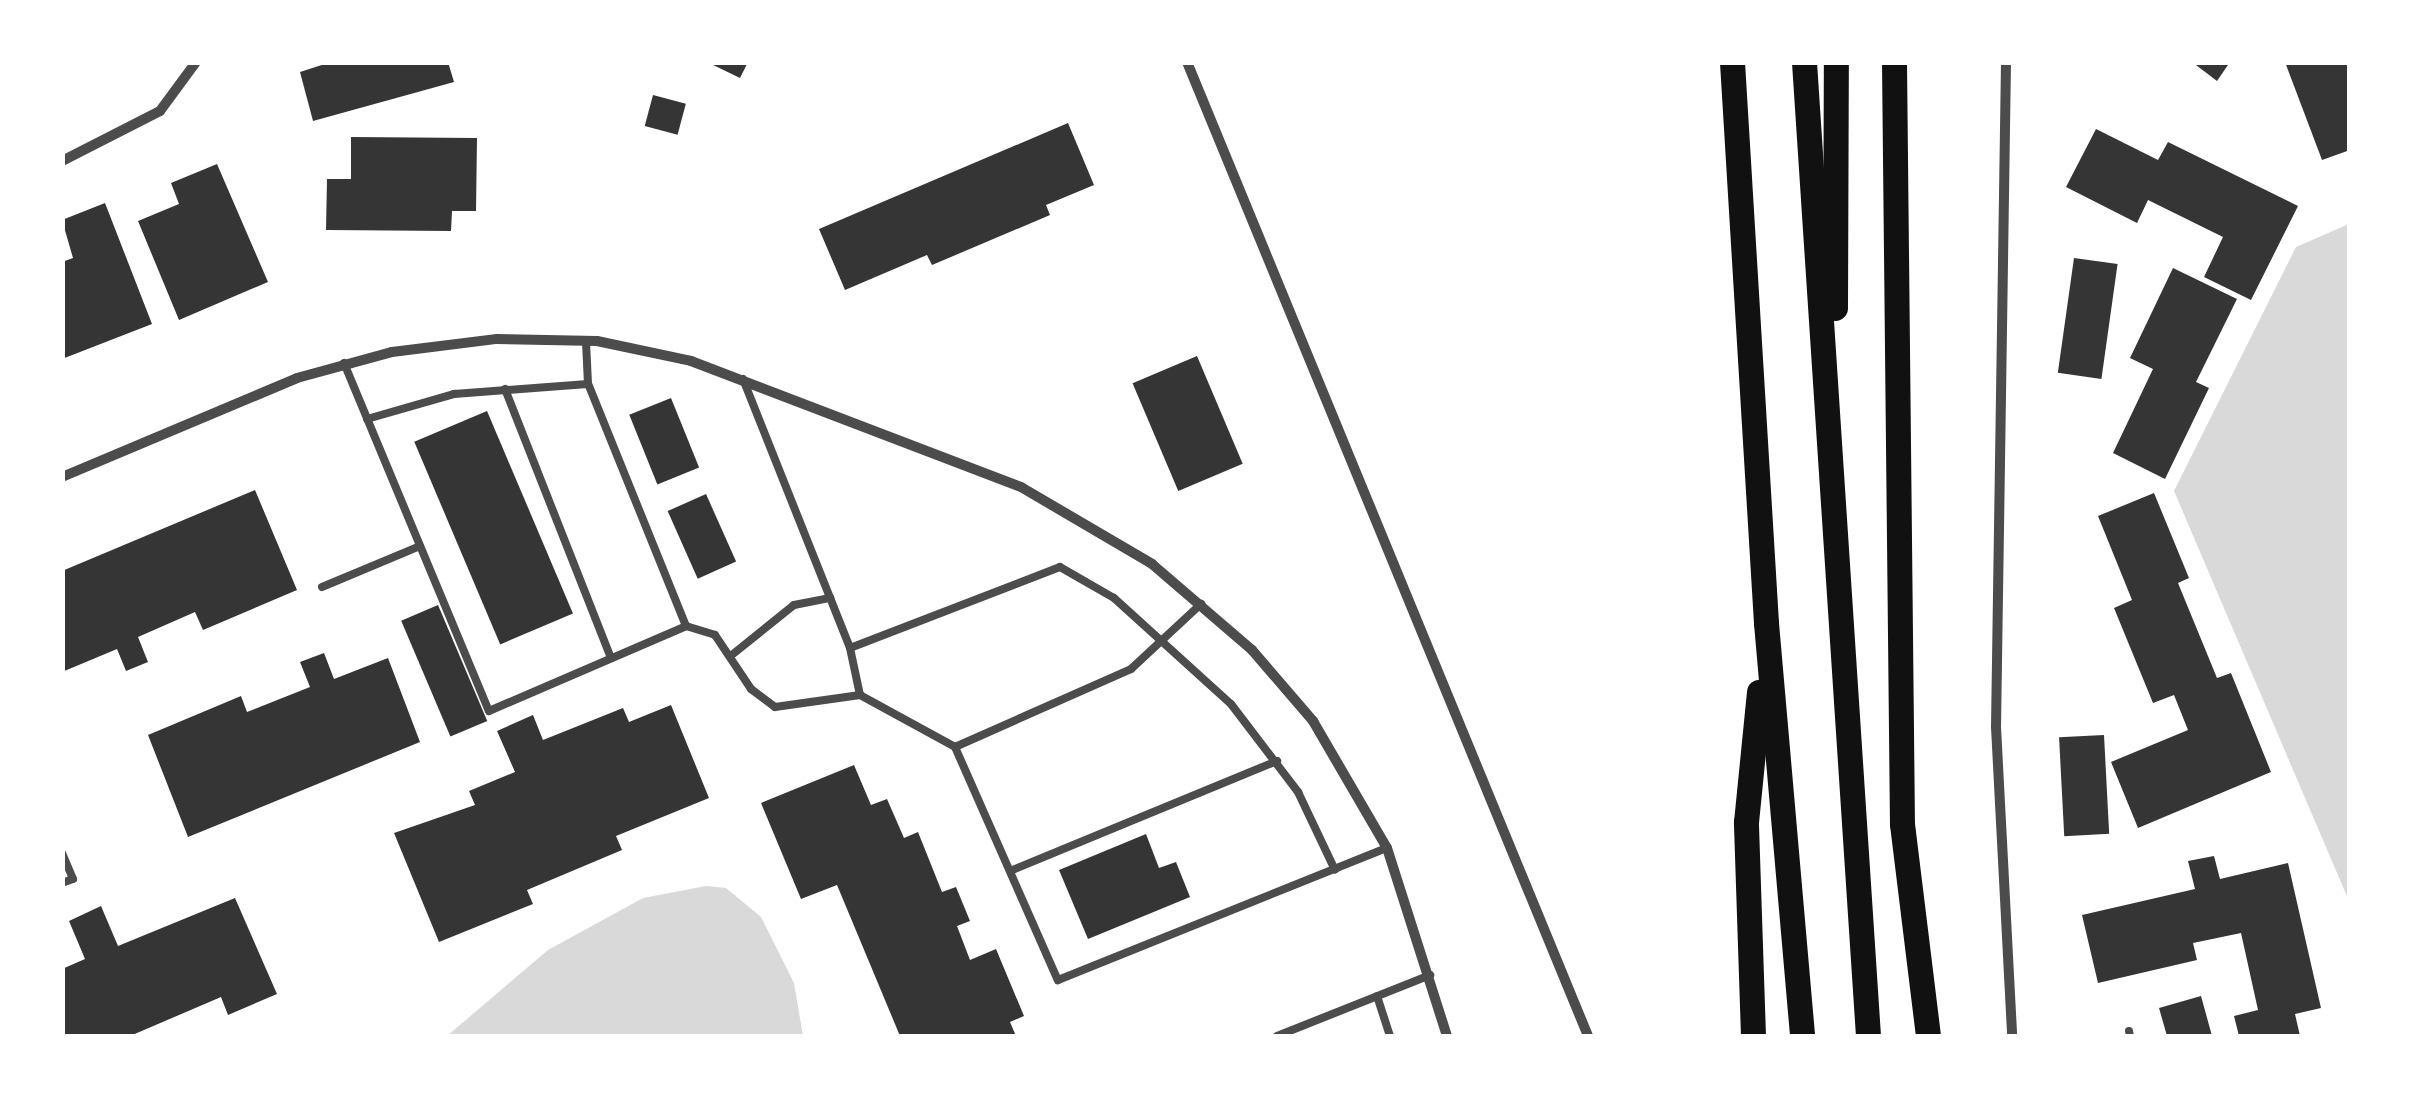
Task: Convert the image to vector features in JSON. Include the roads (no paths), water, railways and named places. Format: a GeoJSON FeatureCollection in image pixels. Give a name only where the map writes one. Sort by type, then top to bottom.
{"type":"FeatureCollection","features":[{"type":"Feature","properties":{"kind":"main road"},"geometry":{"type":"LineString","coordinates":[[1732,62],[1766,622],[1802,1036]]}},
{"type":"Feature","properties":{"kind":"main road"},"geometry":{"type":"LineString","coordinates":[[1804,62],[1868,1036]]}},
{"type":"Feature","properties":{"kind":"main road"},"geometry":{"type":"LineString","coordinates":[[1835,538],[1836,62]]}},
{"type":"Feature","properties":{"kind":"main road"},"geometry":{"type":"LineString","coordinates":[[1894,62],[1902,824],[1928,1036]]}},
{"type":"Feature","properties":{"kind":"main road"},"geometry":{"type":"LineString","coordinates":[[1752,1036],[1746,822],[1766,622]]}},
{"type":"Feature","properties":{"kind":"street"},"geometry":{"type":"LineString","coordinates":[[62,161],[160,111],[196,62]]}},
{"type":"Feature","properties":{"kind":"street"},"geometry":{"type":"LineString","coordinates":[[1187,62],[1588,1036]]}},
{"type":"Feature","properties":{"kind":"street"},"geometry":{"type":"LineString","coordinates":[[2006,62],[1996,727],[2012,1036]]}},
{"type":"Feature","properties":{"kind":"street"},"geometry":{"type":"LineString","coordinates":[[62,476],[344,363],[444,343],[586,341],[644,349],[743,379],[1021,487],[1152,564],[1252,650],[1313,721],[1387,848],[1447,1036]]}},
{"type":"Feature","properties":{"kind":"lane"},"geometry":{"type":"LineString","coordinates":[[586,341],[588,384],[686,626]]}},
{"type":"Feature","properties":{"kind":"lane"},"geometry":{"type":"LineString","coordinates":[[344,363],[489,711],[686,626],[715,635],[733,654],[750,689],[775,707],[860,695],[955,746],[1058,980],[1387,848]]}},
{"type":"Feature","properties":{"kind":"lane"},"geometry":{"type":"LineString","coordinates":[[743,379],[850,648],[860,695]]}},
{"type":"Feature","properties":{"kind":"lane"},"geometry":{"type":"LineString","coordinates":[[368,419],[454,394],[588,384]]}},
{"type":"Feature","properties":{"kind":"lane"},"geometry":{"type":"LineString","coordinates":[[505,389],[611,658]]}},
{"type":"Feature","properties":{"kind":"lane"},"geometry":{"type":"LineString","coordinates":[[322,587],[420,546]]}},
{"type":"Feature","properties":{"kind":"lane"},"geometry":{"type":"LineString","coordinates":[[850,648],[1060,568],[1114,598],[1232,704],[1278,762],[1334,870]]}},
{"type":"Feature","properties":{"kind":"lane"},"geometry":{"type":"LineString","coordinates":[[733,654],[794,605],[830,598]]}},
{"type":"Feature","properties":{"kind":"lane"},"geometry":{"type":"LineString","coordinates":[[955,746],[1131,668],[1201,604]]}},
{"type":"Feature","properties":{"kind":"lane"},"geometry":{"type":"LineString","coordinates":[[1010,871],[1278,762]]}},
{"type":"Feature","properties":{"kind":"lane"},"geometry":{"type":"LineString","coordinates":[[62,853],[73,879],[62,884]]}},
{"type":"Feature","properties":{"kind":"lane"},"geometry":{"type":"LineString","coordinates":[[1277,1036],[1430,975]]}},
{"type":"Feature","properties":{"kind":"lane"},"geometry":{"type":"LineString","coordinates":[[1377,996],[1390,1036]]}}]}
